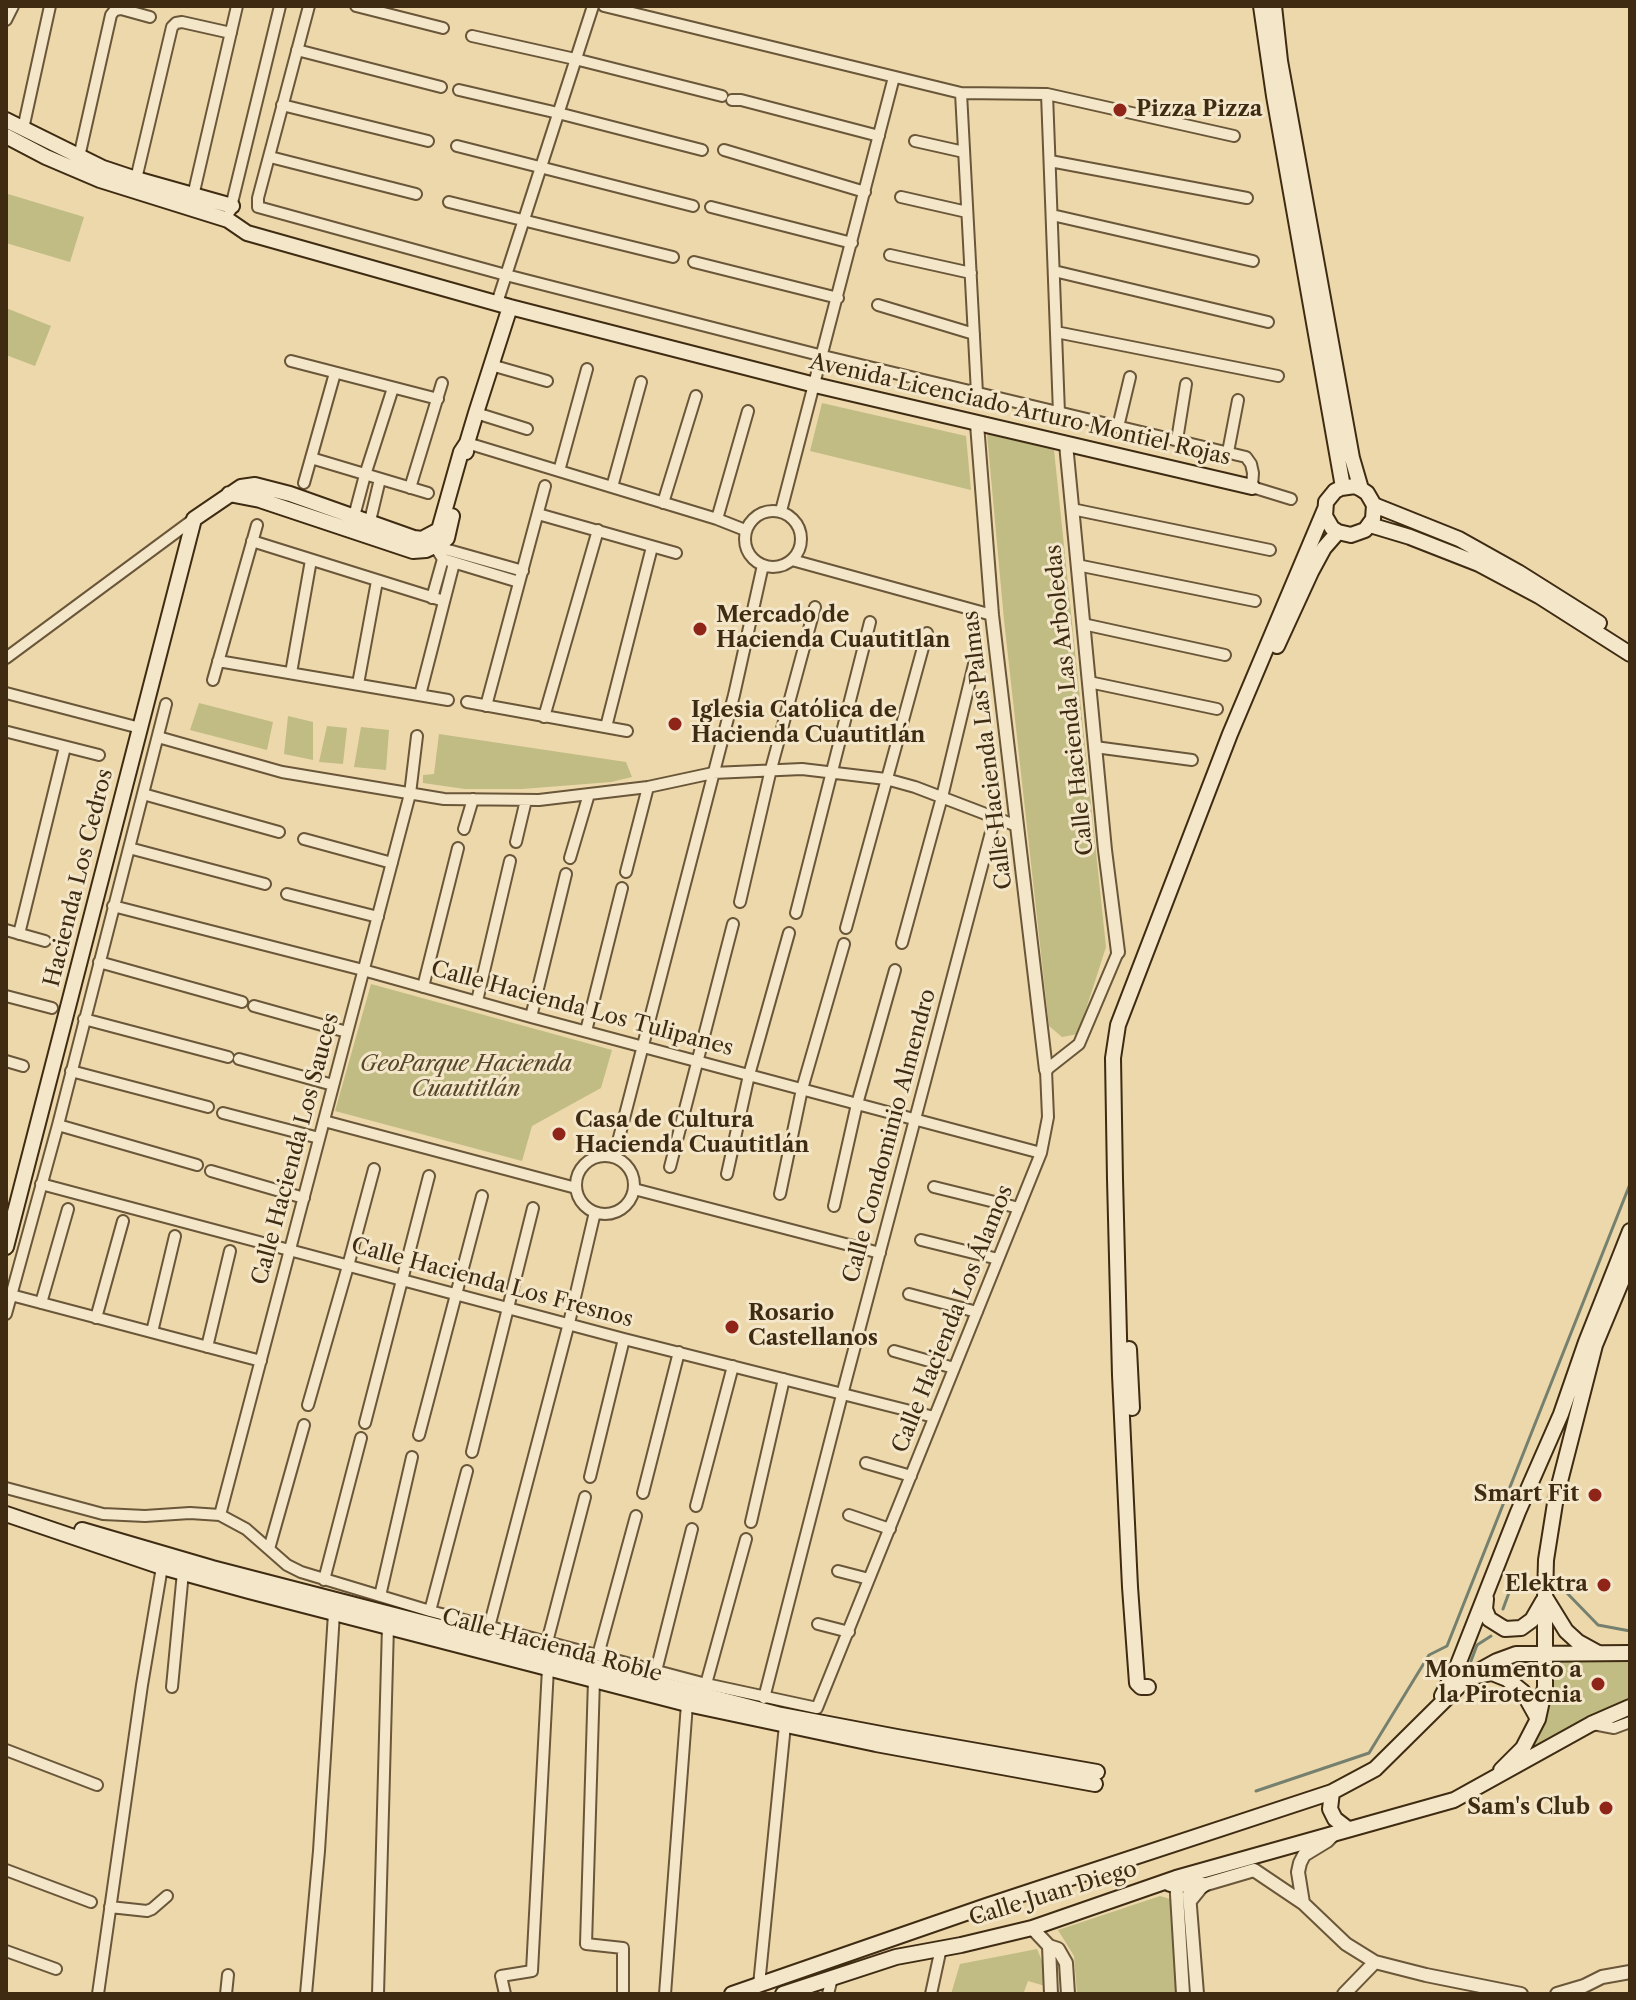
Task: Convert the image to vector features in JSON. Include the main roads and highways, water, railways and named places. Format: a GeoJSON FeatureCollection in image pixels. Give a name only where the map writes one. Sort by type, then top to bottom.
{"type":"FeatureCollection","features":[{"type":"Feature","properties":{"kind":"main road"},"geometry":{"type":"LineString","coordinates":[[1261,6],[1343,487]]}},
{"type":"Feature","properties":{"kind":"main road"},"geometry":{"type":"LineString","coordinates":[[1274,6],[1283,76],[1349,444],[1361,489]]}},
{"type":"Feature","properties":{"kind":"main road","name":"Avenida Licenciado Arturo Montiel Rojas"},"geometry":{"type":"LineString","coordinates":[[6,120],[79,157],[193,196],[230,213],[247,233],[503,305],[815,385],[1252,487]]}},
{"type":"Feature","properties":{"kind":"main road","name":"Avenida Licenciado Arturo Montiel Rojas"},"geometry":{"type":"LineString","coordinates":[[6,136],[100,180],[230,213]]}},
{"type":"Feature","properties":{"kind":"main road","name":"Hacienda Los Cedros"},"geometry":{"type":"LineString","coordinates":[[6,1247],[194,519],[245,485],[255,485],[290,494],[352,523],[422,539],[440,551],[439,530],[461,452],[467,443],[491,365],[503,305]]}},
{"type":"Feature","properties":{"kind":"main road"},"geometry":{"type":"LineString","coordinates":[[1325,509],[1328,522],[1338,532],[1351,535],[1370,525],[1374,505],[1367,493],[1355,486],[1343,487],[1330,496],[1230,734],[1118,1025],[1113,1058],[1120,1375],[1136,1677],[1141,1687],[1148,1687],[1136,1587],[1134,1455],[1122,1181],[1120,1059],[1124,1027],[1237,736],[1311,572],[1324,548],[1338,532]]}},
{"type":"Feature","properties":{"kind":"main road"},"geometry":{"type":"LineString","coordinates":[[1374,505],[1459,539],[1518,572],[1630,643]]}},
{"type":"Feature","properties":{"kind":"main road"},"geometry":{"type":"LineString","coordinates":[[1370,525],[1479,564],[1539,596],[1630,654]]}},
{"type":"Feature","properties":{"kind":"main road"},"geometry":{"type":"LineString","coordinates":[[1436,1707],[1457,1667],[1518,1512],[1561,1414],[1630,1231]]}},
{"type":"Feature","properties":{"kind":"main road"},"geometry":{"type":"LineString","coordinates":[[1490,1781],[1523,1748],[1538,1719],[1545,1687],[1546,1560],[1556,1497],[1595,1345],[1630,1261]]}},
{"type":"Feature","properties":{"kind":"main road","name":"Calle Hacienda Roble"},"geometry":{"type":"LineString","coordinates":[[6,1507],[212,1568],[781,1715],[1096,1778],[876,1744],[687,1704],[162,1567],[6,1514]]}},
{"type":"Feature","properties":{"kind":"main road"},"geometry":{"type":"LineString","coordinates":[[1487,1590],[1485,1609],[1489,1619],[1505,1629],[1521,1628],[1532,1620],[1545,1597]]}},
{"type":"Feature","properties":{"kind":"main road"},"geometry":{"type":"LineString","coordinates":[[1545,1597],[1566,1631],[1578,1642],[1601,1654]]}},
{"type":"Feature","properties":{"kind":"main road"},"geometry":{"type":"LineString","coordinates":[[1436,1707],[1468,1677],[1516,1654],[1630,1653]]}},
{"type":"Feature","properties":{"kind":"main road"},"geometry":{"type":"LineString","coordinates":[[1468,1677],[1492,1673],[1507,1679],[1523,1692],[1538,1719]]}},
{"type":"Feature","properties":{"kind":"main road","name":"Calle Juan Diego"},"geometry":{"type":"LineString","coordinates":[[732,1994],[1332,1792],[1375,1769],[1436,1707]]}},
{"type":"Feature","properties":{"kind":"main road"},"geometry":{"type":"LineString","coordinates":[[1332,1792],[1330,1809],[1341,1831],[1454,1800],[1591,1724],[1630,1707]]}},
{"type":"Feature","properties":{"kind":"main road","name":"Calle Juan Diego"},"geometry":{"type":"LineString","coordinates":[[783,1994],[896,1957],[1032,1928],[1158,1884],[1187,1885],[1341,1831]]}},
{"type":"Feature","properties":{"kind":"main road"},"geometry":{"type":"LineString","coordinates":[[974,1911],[970,1928],[979,1940]]}},
{"type":"Feature","properties":{"kind":"main road"},"geometry":{"type":"LineString","coordinates":[[952,1919],[959,1923],[962,1930],[961,1945]]}},
{"type":"Feature","properties":{"kind":"waterway"},"geometry":{"type":"LineString","coordinates":[[1256,1791],[1369,1753],[1429,1655],[1447,1646],[1630,1184]]}},
{"type":"Feature","properties":{"kind":"waterway"},"geometry":{"type":"LineString","coordinates":[[1503,1609],[1510,1590],[1533,1587]]}},
{"type":"Feature","properties":{"kind":"waterway"},"geometry":{"type":"LineString","coordinates":[[1556,1589],[1566,1592],[1598,1625],[1630,1631]]}},
{"type":"Feature","properties":{"kind":"waterway"},"geometry":{"type":"LineString","coordinates":[[1471,1661],[1477,1645],[1491,1636]]}},
{"type":"Feature","properties":{"kind":"place","name":"Pizza Pizza"},"geometry":{"type":"Point","coordinates":[1120,110]}},
{"type":"Feature","properties":{"kind":"place","name":"Mercado de Hacienda Cuautitlan"},"geometry":{"type":"Point","coordinates":[700,629]}},
{"type":"Feature","properties":{"kind":"place","name":"Iglesia Católica de Hacienda Cuautitlán"},"geometry":{"type":"Point","coordinates":[675,724]}},
{"type":"Feature","properties":{"kind":"place","name":"Casa de Cultura Hacienda Cuautitlán"},"geometry":{"type":"Point","coordinates":[559,1134]}},
{"type":"Feature","properties":{"kind":"place","name":"Rosario Castellanos"},"geometry":{"type":"Point","coordinates":[732,1327]}},
{"type":"Feature","properties":{"kind":"place","name":"Smart Fit"},"geometry":{"type":"Point","coordinates":[1595,1495]}},
{"type":"Feature","properties":{"kind":"place","name":"Elektra"},"geometry":{"type":"Point","coordinates":[1604,1585]}},
{"type":"Feature","properties":{"kind":"place","name":"Monumento a la Pirotecnia"},"geometry":{"type":"Point","coordinates":[1598,1684]}},
{"type":"Feature","properties":{"kind":"place","name":"Sam's Club"},"geometry":{"type":"Point","coordinates":[1606,1808]}},
{"type":"Feature","properties":{"kind":"park label","name":"GeoParque Hacienda Cuautitlán"},"geometry":{"type":"Point","coordinates":[466,1078]}}]}
